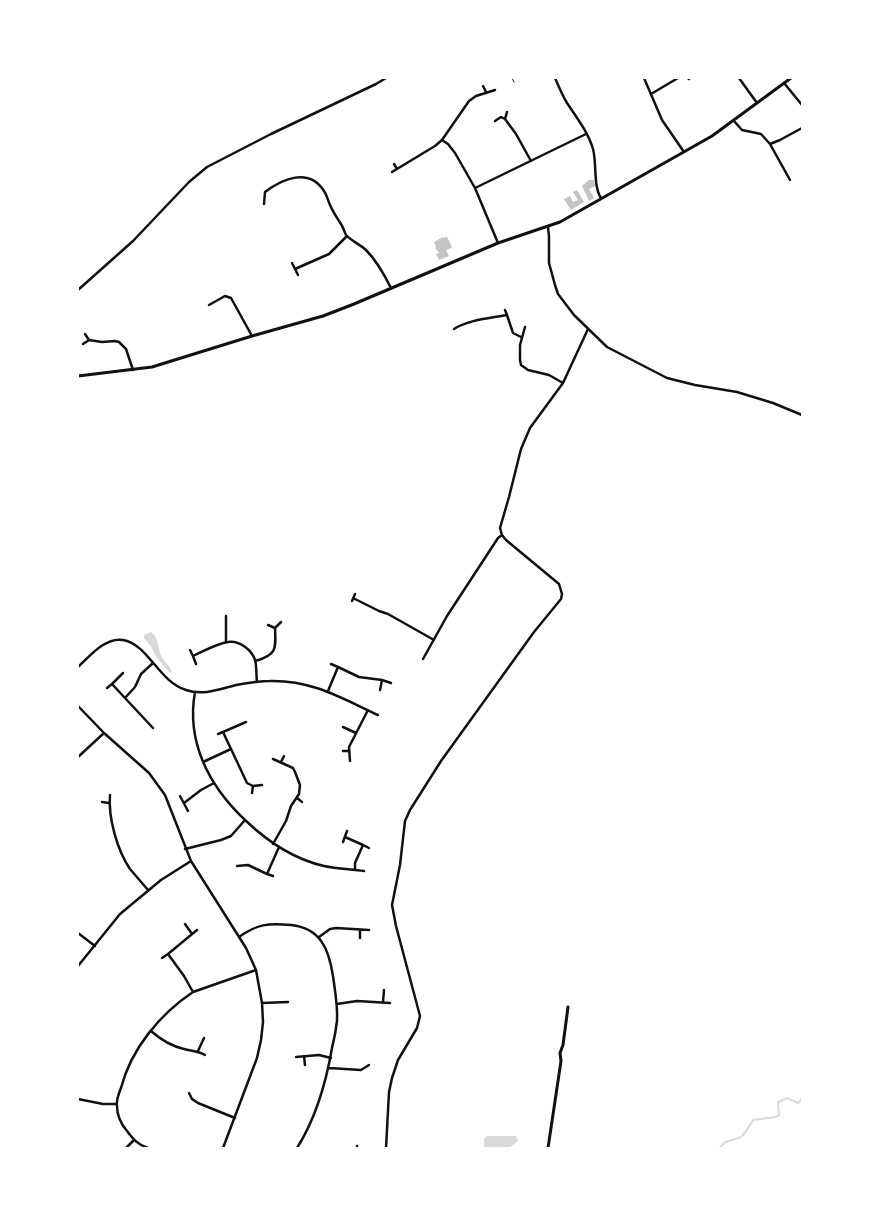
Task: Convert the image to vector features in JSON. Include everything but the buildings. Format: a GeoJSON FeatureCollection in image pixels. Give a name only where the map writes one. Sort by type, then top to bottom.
{"type":"FeatureCollection","features":[{"type":"Feature","properties":{"kind":"street"},"geometry":{"type":"LineString","coordinates":[[78,290],[133,241],[189,182],[207,167],[270,134],[386,78]]}},
{"type":"Feature","properties":{"kind":"street"},"geometry":{"type":"LineString","coordinates":[[555,78],[594,151],[598,192],[601,198]]}},
{"type":"Feature","properties":{"kind":"street"},"geometry":{"type":"LineString","coordinates":[[644,78],[662,120],[684,153]]}},
{"type":"Feature","properties":{"kind":"street"},"geometry":{"type":"LineString","coordinates":[[651,94],[678,78]]}},
{"type":"Feature","properties":{"kind":"street"},"geometry":{"type":"LineString","coordinates":[[739,78],[757,104]]}},
{"type":"Feature","properties":{"kind":"street"},"geometry":{"type":"LineString","coordinates":[[78,376],[152,367],[323,316],[498,243],[548,227],[572,216],[601,198],[712,136],[791,78]]}},
{"type":"Feature","properties":{"kind":"street"},"geometry":{"type":"LineString","coordinates":[[784,83],[802,105]]}},
{"type":"Feature","properties":{"kind":"street"},"geometry":{"type":"LineString","coordinates":[[483,86],[486,92]]}},
{"type":"Feature","properties":{"kind":"street"},"geometry":{"type":"LineString","coordinates":[[392,172],[435,146],[442,140],[469,101],[486,92],[495,90]]}},
{"type":"Feature","properties":{"kind":"street"},"geometry":{"type":"LineString","coordinates":[[505,118],[507,112]]}},
{"type":"Feature","properties":{"kind":"street"},"geometry":{"type":"LineString","coordinates":[[505,118],[531,161]]}},
{"type":"Feature","properties":{"kind":"street"},"geometry":{"type":"LineString","coordinates":[[495,121],[505,118]]}},
{"type":"Feature","properties":{"kind":"street"},"geometry":{"type":"LineString","coordinates":[[734,121],[742,130],[760,134],[770,144],[790,180]]}},
{"type":"Feature","properties":{"kind":"street"},"geometry":{"type":"LineString","coordinates":[[770,144],[802,128]]}},
{"type":"Feature","properties":{"kind":"street"},"geometry":{"type":"LineString","coordinates":[[475,188],[586,134]]}},
{"type":"Feature","properties":{"kind":"street"},"geometry":{"type":"LineString","coordinates":[[442,140],[448,144],[475,188],[498,243]]}},
{"type":"Feature","properties":{"kind":"street"},"geometry":{"type":"LineString","coordinates":[[394,164],[397,169]]}},
{"type":"Feature","properties":{"kind":"street"},"geometry":{"type":"LineString","coordinates":[[264,204],[265,192],[272,186],[288,178],[308,178],[320,186],[324,191],[347,236],[356,241],[366,250],[383,272],[391,288]]}},
{"type":"Feature","properties":{"kind":"street"},"geometry":{"type":"LineString","coordinates":[[548,227],[549,263],[555,285],[564,302],[598,339],[616,353],[668,378],[696,385],[737,392],[773,403],[802,415]]}},
{"type":"Feature","properties":{"kind":"street"},"geometry":{"type":"LineString","coordinates":[[295,269],[330,254],[347,236]]}},
{"type":"Feature","properties":{"kind":"street"},"geometry":{"type":"LineString","coordinates":[[292,263],[298,275]]}},
{"type":"Feature","properties":{"kind":"street"},"geometry":{"type":"LineString","coordinates":[[209,305],[225,296],[231,298],[252,336]]}},
{"type":"Feature","properties":{"kind":"street"},"geometry":{"type":"LineString","coordinates":[[506,310],[513,334],[521,337]]}},
{"type":"Feature","properties":{"kind":"street"},"geometry":{"type":"LineString","coordinates":[[454,329],[467,323],[507,315]]}},
{"type":"Feature","properties":{"kind":"street"},"geometry":{"type":"LineString","coordinates":[[525,327],[520,345],[521,365],[528,370],[549,375],[563,383]]}},
{"type":"Feature","properties":{"kind":"street"},"geometry":{"type":"LineString","coordinates":[[386,1148],[389,1092],[392,1078],[398,1060],[417,1028],[420,1016],[396,926],[392,905],[400,865],[405,822],[410,810],[441,761],[534,632],[558,604],[562,594],[558,584],[506,540],[502,535],[500,528],[521,449],[530,428],[563,383],[588,329]]}},
{"type":"Feature","properties":{"kind":"street"},"geometry":{"type":"LineString","coordinates":[[85,334],[90,340]]}},
{"type":"Feature","properties":{"kind":"street"},"geometry":{"type":"LineString","coordinates":[[83,344],[90,340],[119,342],[126,349],[133,370]]}},
{"type":"Feature","properties":{"kind":"street"},"geometry":{"type":"LineString","coordinates":[[423,659],[452,609],[498,538],[502,535]]}},
{"type":"Feature","properties":{"kind":"street"},"geometry":{"type":"LineString","coordinates":[[355,594],[352,599],[394,617],[434,640]]}},
{"type":"Feature","properties":{"kind":"street"},"geometry":{"type":"LineString","coordinates":[[226,616],[226,642]]}},
{"type":"Feature","properties":{"kind":"street"},"geometry":{"type":"LineString","coordinates":[[255,661],[274,652],[275,628],[281,622]]}},
{"type":"Feature","properties":{"kind":"street"},"geometry":{"type":"LineString","coordinates":[[268,625],[275,628]]}},
{"type":"Feature","properties":{"kind":"street"},"geometry":{"type":"LineString","coordinates":[[78,667],[97,649],[105,644],[114,640],[123,640],[136,645],[146,654],[170,682],[186,690],[204,693],[257,682],[276,681],[301,683],[328,691],[378,715]]}},
{"type":"Feature","properties":{"kind":"street"},"geometry":{"type":"LineString","coordinates":[[193,656],[226,642],[235,642],[250,651],[255,661],[257,682]]}},
{"type":"Feature","properties":{"kind":"street"},"geometry":{"type":"LineString","coordinates":[[190,650],[196,664]]}},
{"type":"Feature","properties":{"kind":"street"},"geometry":{"type":"LineString","coordinates":[[125,698],[136,687],[141,674],[153,664]]}},
{"type":"Feature","properties":{"kind":"street"},"geometry":{"type":"LineString","coordinates":[[331,664],[359,677],[382,680],[391,683]]}},
{"type":"Feature","properties":{"kind":"street"},"geometry":{"type":"LineString","coordinates":[[328,691],[338,667]]}},
{"type":"Feature","properties":{"kind":"street"},"geometry":{"type":"LineString","coordinates":[[107,688],[123,673]]}},
{"type":"Feature","properties":{"kind":"street"},"geometry":{"type":"LineString","coordinates":[[380,690],[382,680]]}},
{"type":"Feature","properties":{"kind":"street"},"geometry":{"type":"LineString","coordinates":[[112,684],[153,728]]}},
{"type":"Feature","properties":{"kind":"street"},"geometry":{"type":"LineString","coordinates":[[195,692],[192,714],[195,740],[203,762],[214,783],[228,804],[263,836],[278,847],[309,862],[326,866],[364,871]]}},
{"type":"Feature","properties":{"kind":"street"},"geometry":{"type":"LineString","coordinates":[[78,706],[104,733],[143,768],[158,785],[169,804],[190,862],[246,948],[256,970],[262,1003],[263,1022],[258,1058],[223,1148]]}},
{"type":"Feature","properties":{"kind":"street"},"geometry":{"type":"LineString","coordinates":[[350,761],[348,751],[368,710]]}},
{"type":"Feature","properties":{"kind":"street"},"geometry":{"type":"LineString","coordinates":[[218,734],[246,722]]}},
{"type":"Feature","properties":{"kind":"street"},"geometry":{"type":"LineString","coordinates":[[343,727],[356,733]]}},
{"type":"Feature","properties":{"kind":"street"},"geometry":{"type":"LineString","coordinates":[[224,732],[246,783],[253,786],[262,786]]}},
{"type":"Feature","properties":{"kind":"street"},"geometry":{"type":"LineString","coordinates":[[78,757],[104,733]]}},
{"type":"Feature","properties":{"kind":"street"},"geometry":{"type":"LineString","coordinates":[[203,762],[231,749]]}},
{"type":"Feature","properties":{"kind":"street"},"geometry":{"type":"LineString","coordinates":[[343,751],[348,751]]}},
{"type":"Feature","properties":{"kind":"street"},"geometry":{"type":"LineString","coordinates":[[281,762],[284,756]]}},
{"type":"Feature","properties":{"kind":"street"},"geometry":{"type":"LineString","coordinates":[[273,844],[286,820],[291,806],[299,794],[300,785],[292,768],[274,758]]}},
{"type":"Feature","properties":{"kind":"street"},"geometry":{"type":"LineString","coordinates":[[184,803],[201,790],[214,783]]}},
{"type":"Feature","properties":{"kind":"street"},"geometry":{"type":"LineString","coordinates":[[252,793],[253,786]]}},
{"type":"Feature","properties":{"kind":"street"},"geometry":{"type":"LineString","coordinates":[[110,795],[109,803],[111,814],[122,853],[130,868],[148,890]]}},
{"type":"Feature","properties":{"kind":"street"},"geometry":{"type":"LineString","coordinates":[[180,796],[188,811]]}},
{"type":"Feature","properties":{"kind":"street"},"geometry":{"type":"LineString","coordinates":[[297,798],[302,802]]}},
{"type":"Feature","properties":{"kind":"street"},"geometry":{"type":"LineString","coordinates":[[102,802],[109,803]]}},
{"type":"Feature","properties":{"kind":"street"},"geometry":{"type":"LineString","coordinates":[[185,849],[231,836],[245,820]]}},
{"type":"Feature","properties":{"kind":"street"},"geometry":{"type":"LineString","coordinates":[[343,842],[347,831]]}},
{"type":"Feature","properties":{"kind":"street"},"geometry":{"type":"LineString","coordinates":[[345,837],[369,848]]}},
{"type":"Feature","properties":{"kind":"street"},"geometry":{"type":"LineString","coordinates":[[355,870],[355,863],[363,845]]}},
{"type":"Feature","properties":{"kind":"street"},"geometry":{"type":"LineString","coordinates":[[267,874],[278,847]]}},
{"type":"Feature","properties":{"kind":"street"},"geometry":{"type":"LineString","coordinates":[[78,966],[117,917],[160,880],[190,862]]}},
{"type":"Feature","properties":{"kind":"street"},"geometry":{"type":"LineString","coordinates":[[237,866],[248,865],[273,876]]}},
{"type":"Feature","properties":{"kind":"street"},"geometry":{"type":"LineString","coordinates":[[185,924],[192,934]]}},
{"type":"Feature","properties":{"kind":"street"},"geometry":{"type":"LineString","coordinates":[[239,937],[257,926],[275,925],[301,927],[319,937],[329,957],[337,1004],[337,1022],[329,1068],[320,1098],[298,1147],[302,1148]]}},
{"type":"Feature","properties":{"kind":"street"},"geometry":{"type":"LineString","coordinates":[[319,937],[330,929],[336,928],[369,930]]}},
{"type":"Feature","properties":{"kind":"street"},"geometry":{"type":"LineString","coordinates":[[162,958],[197,930]]}},
{"type":"Feature","properties":{"kind":"street"},"geometry":{"type":"LineString","coordinates":[[360,930],[360,938]]}},
{"type":"Feature","properties":{"kind":"street"},"geometry":{"type":"LineString","coordinates":[[78,933],[95,946]]}},
{"type":"Feature","properties":{"kind":"street"},"geometry":{"type":"LineString","coordinates":[[168,954],[184,976],[193,992]]}},
{"type":"Feature","properties":{"kind":"street"},"geometry":{"type":"LineString","coordinates":[[148,1148],[134,1140],[124,1128],[120,1120],[116,1104],[124,1078],[134,1057],[151,1031],[176,1004],[193,992],[256,970]]}},
{"type":"Feature","properties":{"kind":"street"},"geometry":{"type":"LineString","coordinates":[[383,1002],[384,990]]}},
{"type":"Feature","properties":{"kind":"street"},"geometry":{"type":"LineString","coordinates":[[337,1004],[358,1001],[390,1003]]}},
{"type":"Feature","properties":{"kind":"street"},"geometry":{"type":"LineString","coordinates":[[262,1003],[288,1002]]}},
{"type":"Feature","properties":{"kind":"street"},"geometry":{"type":"LineString","coordinates":[[548,1148],[561,1061],[560,1053],[563,1045],[568,1007]]}},
{"type":"Feature","properties":{"kind":"street"},"geometry":{"type":"LineString","coordinates":[[151,1031],[167,1044],[186,1050],[198,1051],[205,1055]]}},
{"type":"Feature","properties":{"kind":"street"},"geometry":{"type":"LineString","coordinates":[[198,1051],[204,1038]]}},
{"type":"Feature","properties":{"kind":"street"},"geometry":{"type":"LineString","coordinates":[[296,1057],[318,1055],[331,1058]]}},
{"type":"Feature","properties":{"kind":"street"},"geometry":{"type":"LineString","coordinates":[[304,1056],[305,1065]]}},
{"type":"Feature","properties":{"kind":"street"},"geometry":{"type":"LineString","coordinates":[[329,1068],[361,1070],[369,1065]]}},
{"type":"Feature","properties":{"kind":"street"},"geometry":{"type":"LineString","coordinates":[[189,1093],[192,1099],[198,1103],[235,1118]]}},
{"type":"Feature","properties":{"kind":"street"},"geometry":{"type":"LineString","coordinates":[[78,1099],[103,1104],[116,1104]]}},
{"type":"Feature","properties":{"kind":"street"},"geometry":{"type":"LineString","coordinates":[[126,1148],[134,1140]]}},
{"type":"Feature","properties":{"kind":"path"},"geometry":{"type":"LineString","coordinates":[[512,78],[514,82]]}},
{"type":"Feature","properties":{"kind":"shaded area"},"geometry":{"type":"Polygon","coordinates":[[[151,632],[157,640],[162,657],[172,671],[170,673],[156,657],[152,648],[144,638],[144,635],[151,632]]]}},
{"type":"Feature","properties":{"kind":"shaded area"},"geometry":{"type":"Polygon","coordinates":[[[487,1136],[516,1136],[518,1141],[509,1148],[484,1148],[484,1139],[487,1136]]]}},
{"type":"Feature","properties":{"kind":"waterway"},"geometry":{"type":"LineString","coordinates":[[720,1148],[724,1143],[741,1137],[746,1132],[753,1120],[776,1117],[779,1115],[778,1102],[787,1098],[798,1103],[802,1099]]}}]}
